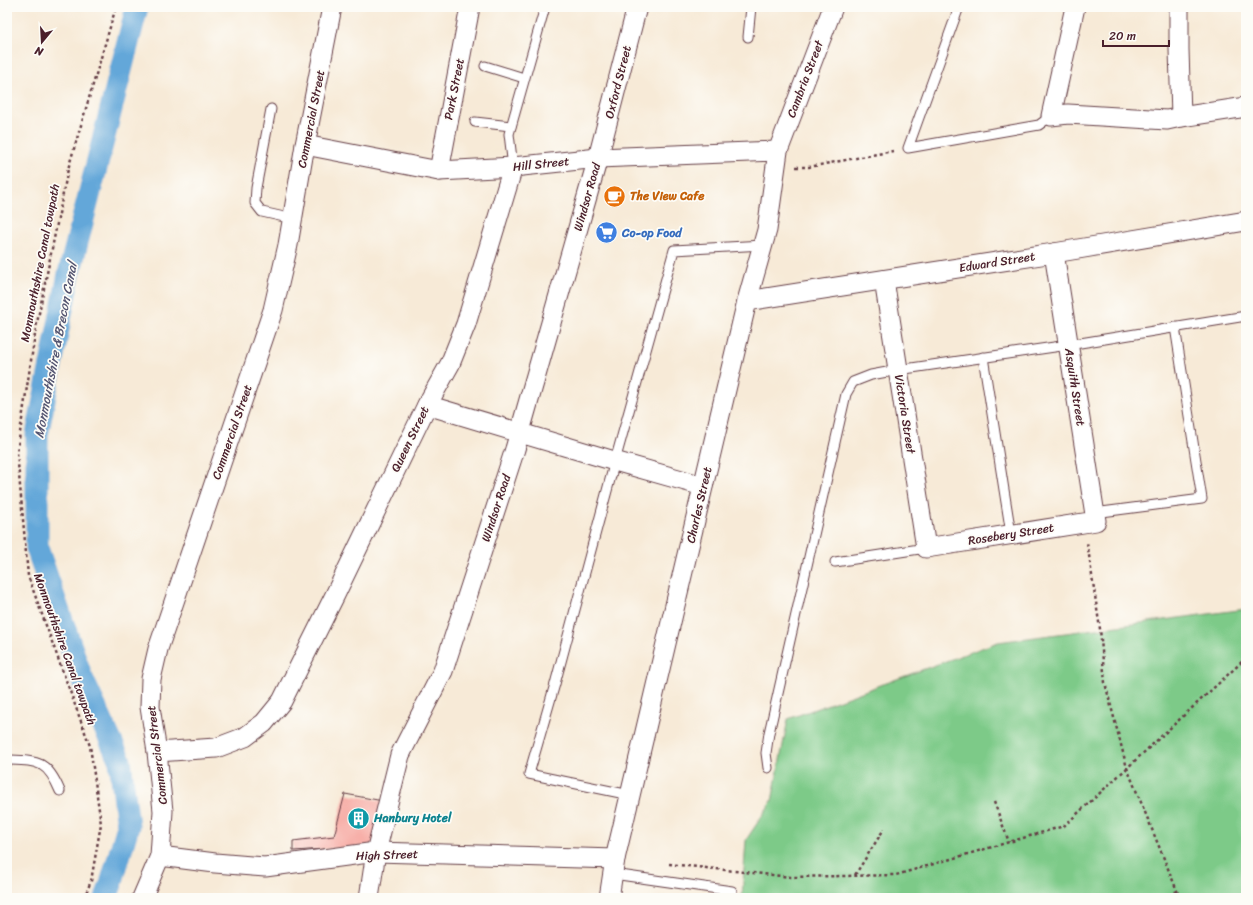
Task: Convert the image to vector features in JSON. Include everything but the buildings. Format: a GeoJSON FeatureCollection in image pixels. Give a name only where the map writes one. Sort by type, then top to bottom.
{"type":"FeatureCollection","features":[{"type":"Feature","properties":{"kind":"street","name":"Commercial Street"},"geometry":{"type":"LineString","coordinates":[[142,898],[160,856],[163,811],[157,752],[150,708],[151,679],[158,649],[273,310],[293,220],[305,145],[332,7]]}},
{"type":"Feature","properties":{"kind":"street","name":"Park Street"},"geometry":{"type":"LineString","coordinates":[[439,171],[470,7]]}},
{"type":"Feature","properties":{"kind":"street","name":"Oxford Street"},"geometry":{"type":"LineString","coordinates":[[598,158],[637,7]]}},
{"type":"Feature","properties":{"kind":"street","name":"Cambria Street"},"geometry":{"type":"LineString","coordinates":[[777,159],[833,7]]}},
{"type":"Feature","properties":{"kind":"street"},"geometry":{"type":"LineString","coordinates":[[1075,7],[1051,116],[1068,114],[1167,120],[1246,107]]}},
{"type":"Feature","properties":{"kind":"street"},"geometry":{"type":"LineString","coordinates":[[1179,7],[1181,117]]}},
{"type":"Feature","properties":{"kind":"street","name":"Hill Street"},"geometry":{"type":"LineString","coordinates":[[305,145],[439,171],[513,167],[598,158],[777,159]]}},
{"type":"Feature","properties":{"kind":"street","name":"Windsor Road"},"geometry":{"type":"LineString","coordinates":[[369,898],[376,852],[400,755],[443,671],[520,432],[598,158]]}},
{"type":"Feature","properties":{"kind":"street","name":"Charles Street"},"geometry":{"type":"LineString","coordinates":[[609,898],[614,866],[630,795],[703,486],[747,301],[767,230],[777,159]]}},
{"type":"Feature","properties":{"kind":"street","name":"Queen Street"},"geometry":{"type":"LineString","coordinates":[[157,752],[216,748],[245,737],[264,723],[282,701],[427,404],[450,364],[466,324],[513,167]]}},
{"type":"Feature","properties":{"kind":"street","name":"Edward Street"},"geometry":{"type":"LineString","coordinates":[[747,301],[1054,253],[1246,221]]}},
{"type":"Feature","properties":{"kind":"street","name":"Asquith Street"},"geometry":{"type":"LineString","coordinates":[[1054,253],[1095,517]]}},
{"type":"Feature","properties":{"kind":"street","name":"Victoria Street"},"geometry":{"type":"LineString","coordinates":[[884,280],[926,548]]}},
{"type":"Feature","properties":{"kind":"street"},"geometry":{"type":"LineString","coordinates":[[427,404],[703,486]]}},
{"type":"Feature","properties":{"kind":"street","name":"Rosebery Street"},"geometry":{"type":"LineString","coordinates":[[926,548],[1011,534],[1095,517]]}},
{"type":"Feature","properties":{"kind":"street","name":"High Street"},"geometry":{"type":"LineString","coordinates":[[160,856],[215,863],[265,866],[376,852],[614,866]]}},
{"type":"Feature","properties":{"kind":"lane"},"geometry":{"type":"LineString","coordinates":[[513,167],[509,134],[545,7]]}},
{"type":"Feature","properties":{"kind":"lane"},"geometry":{"type":"LineString","coordinates":[[748,37],[751,7]]}},
{"type":"Feature","properties":{"kind":"lane"},"geometry":{"type":"LineString","coordinates":[[959,7],[908,148],[1039,125],[1051,116]]}},
{"type":"Feature","properties":{"kind":"lane"},"geometry":{"type":"LineString","coordinates":[[485,66],[524,78]]}},
{"type":"Feature","properties":{"kind":"lane"},"geometry":{"type":"LineString","coordinates":[[271,109],[256,188],[255,204],[262,212],[293,220]]}},
{"type":"Feature","properties":{"kind":"lane"},"geometry":{"type":"LineString","coordinates":[[475,122],[511,126]]}},
{"type":"Feature","properties":{"kind":"lane"},"geometry":{"type":"LineString","coordinates":[[630,795],[529,774],[558,676],[615,461],[674,250],[763,244]]}},
{"type":"Feature","properties":{"kind":"lane"},"geometry":{"type":"LineString","coordinates":[[768,768],[766,752],[769,733],[846,394],[853,382],[870,375],[898,370],[1068,345],[1246,316]]}},
{"type":"Feature","properties":{"kind":"lane"},"geometry":{"type":"LineString","coordinates":[[1095,517],[1202,499],[1175,328]]}},
{"type":"Feature","properties":{"kind":"lane"},"geometry":{"type":"LineString","coordinates":[[983,357],[1011,534]]}},
{"type":"Feature","properties":{"kind":"lane"},"geometry":{"type":"LineString","coordinates":[[835,562],[926,548]]}},
{"type":"Feature","properties":{"kind":"lane"},"geometry":{"type":"LineString","coordinates":[[7,760],[28,761],[39,763],[46,767],[55,778],[60,791]]}},
{"type":"Feature","properties":{"kind":"lane"},"geometry":{"type":"LineString","coordinates":[[614,866],[732,890]]}},
{"type":"Feature","properties":{"kind":"path","name":"Monmouthshire Canal towpath"},"geometry":{"type":"LineString","coordinates":[[84,898],[91,881],[101,824],[90,746],[28,576],[16,452],[36,328],[68,169],[116,7]]}},
{"type":"Feature","properties":{"kind":"path"},"geometry":{"type":"LineString","coordinates":[[777,159],[809,167],[908,148]]}},
{"type":"Feature","properties":{"kind":"path"},"geometry":{"type":"LineString","coordinates":[[1095,517],[1086,536],[1100,629],[1105,683],[1127,768],[1180,898]]}},
{"type":"Feature","properties":{"kind":"path"},"geometry":{"type":"LineString","coordinates":[[669,864],[791,877],[896,874],[1064,826],[1246,658]]}},
{"type":"Feature","properties":{"kind":"path"},"geometry":{"type":"LineString","coordinates":[[994,802],[1009,842]]}},
{"type":"Feature","properties":{"kind":"path"},"geometry":{"type":"LineString","coordinates":[[855,875],[884,829]]}},
{"type":"Feature","properties":{"kind":"path"},"geometry":{"type":"LineString","coordinates":[[1172,898],[1176,890]]}},
{"type":"Feature","properties":{"kind":"green space"},"geometry":{"type":"Polygon","coordinates":[[[1246,609],[1246,898],[742,898],[746,840],[772,801],[788,719],[998,642],[1246,609]]]}},
{"type":"Feature","properties":{"kind":"waterway","name":"Monmouthshire & Brecon Canal"},"geometry":{"type":"LineString","coordinates":[[106,898],[128,826],[120,761],[81,676],[37,548],[37,435],[69,274],[137,7]]}},
{"type":"Feature","properties":{"kind":"place","name":"The View Cafe"},"geometry":{"type":"Point","coordinates":[615,196]}},
{"type":"Feature","properties":{"kind":"place","name":"Co-op Food"},"geometry":{"type":"Point","coordinates":[606,233]}},
{"type":"Feature","properties":{"kind":"place","name":"Hanbury Hotel"},"geometry":{"type":"Point","coordinates":[359,818]}}]}
